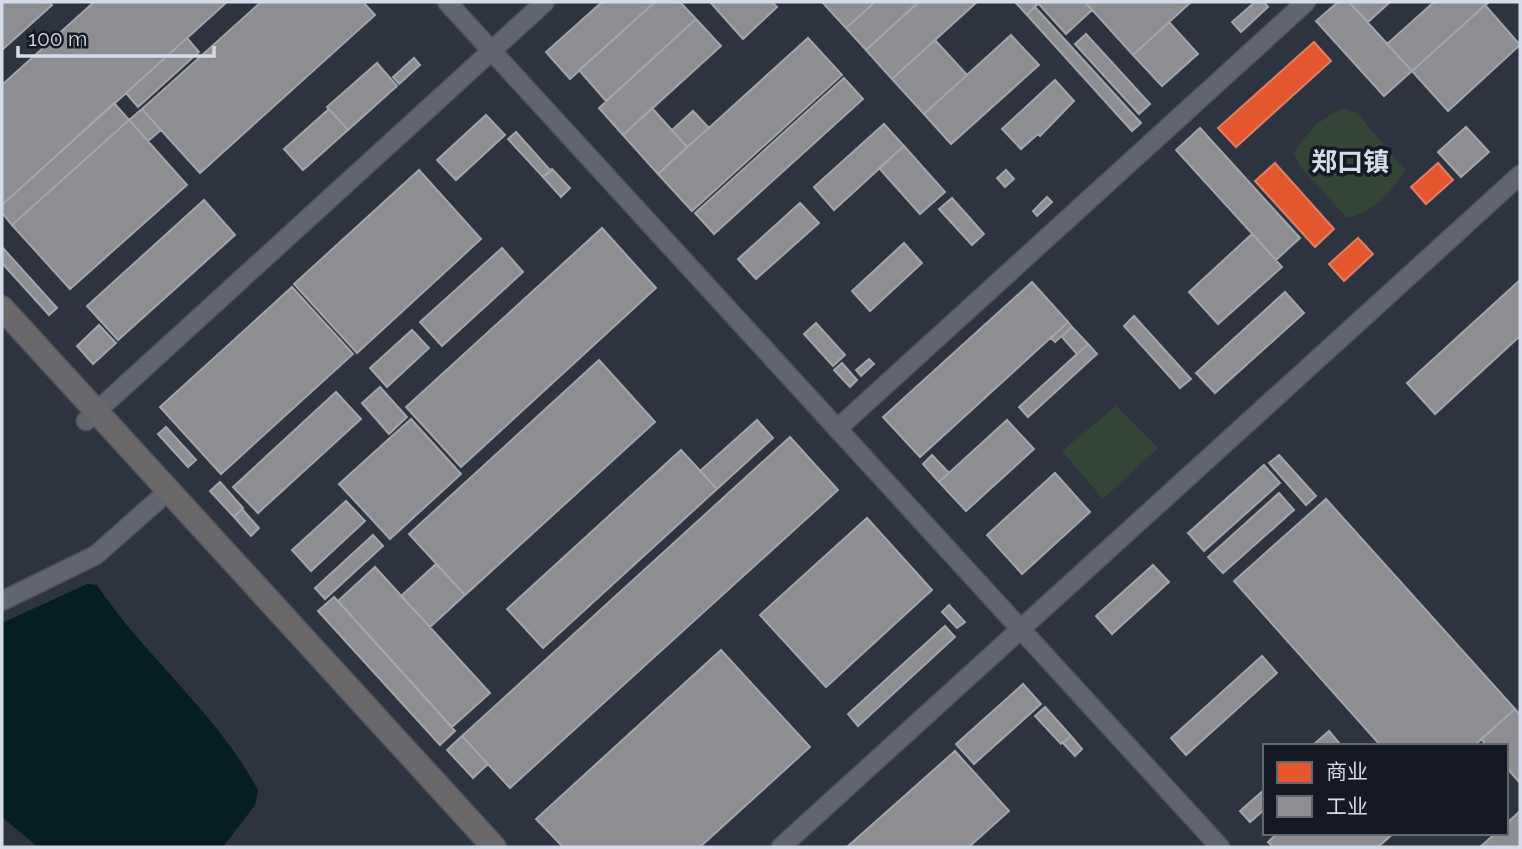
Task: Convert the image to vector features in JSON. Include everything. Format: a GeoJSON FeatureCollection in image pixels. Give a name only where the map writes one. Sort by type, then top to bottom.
{"type":"FeatureCollection","features":[{"type":"Feature","properties":{"kind":"main road"},"geometry":{"type":"LineString","coordinates":[[2,308],[158,500],[475,847]]}},
{"type":"Feature","properties":{"kind":"main road"},"geometry":{"type":"LineString","coordinates":[[2,328],[91,417],[494,847]]}},
{"type":"Feature","properties":{"kind":"street"},"geometry":{"type":"LineString","coordinates":[[447,2],[1220,847]]}},
{"type":"Feature","properties":{"kind":"street"},"geometry":{"type":"LineString","coordinates":[[91,417],[545,2]]}},
{"type":"Feature","properties":{"kind":"street"},"geometry":{"type":"LineString","coordinates":[[837,429],[1306,2]]}},
{"type":"Feature","properties":{"kind":"street"},"geometry":{"type":"LineString","coordinates":[[781,847],[1520,175]]}},
{"type":"Feature","properties":{"kind":"street"},"geometry":{"type":"LineString","coordinates":[[2,601],[96,555],[158,500]]}},
{"type":"Feature","properties":{"kind":"shaded area"},"geometry":{"type":"Polygon","coordinates":[[[1341,108],[1357,113],[1405,170],[1380,201],[1364,212],[1346,217],[1299,165],[1294,152],[1314,126],[1341,108]]]}},
{"type":"Feature","properties":{"kind":"shaded area"},"geometry":{"type":"Polygon","coordinates":[[[1116,406],[1158,448],[1103,499],[1062,451],[1116,406]]]}},
{"type":"Feature","properties":{"kind":"shaded area"},"geometry":{"type":"Polygon","coordinates":[[[87,584],[97,585],[222,735],[258,790],[255,805],[223,847],[38,847],[2,817],[2,623],[87,584]]]}},
{"type":"Feature","properties":{"kind":"building: 商业"},"geometry":{"type":"Polygon","coordinates":[[[1314,42],[1331,61],[1236,147],[1218,128],[1314,42]]]}},
{"type":"Feature","properties":{"kind":"building: 商业"},"geometry":{"type":"Polygon","coordinates":[[[1275,163],[1334,229],[1315,247],[1255,181],[1275,163]]]}},
{"type":"Feature","properties":{"kind":"building: 商业"},"geometry":{"type":"Polygon","coordinates":[[[1438,163],[1453,180],[1426,204],[1411,187],[1438,163]]]}},
{"type":"Feature","properties":{"kind":"building: 商业"},"geometry":{"type":"Polygon","coordinates":[[[1358,238],[1373,254],[1344,281],[1329,264],[1358,238]]]}},
{"type":"Feature","properties":{"kind":"building: 工业"},"geometry":{"type":"Polygon","coordinates":[[[2,2],[50,2],[52,5],[2,50],[2,2]]]}},
{"type":"Feature","properties":{"kind":"building: 工业"},"geometry":{"type":"Polygon","coordinates":[[[94,2],[227,2],[2,205],[2,85],[94,2]]]}},
{"type":"Feature","properties":{"kind":"building: 工业"},"geometry":{"type":"Polygon","coordinates":[[[261,2],[363,2],[375,15],[200,173],[142,109],[261,2]]]}},
{"type":"Feature","properties":{"kind":"building: 工业"},"geometry":{"type":"Polygon","coordinates":[[[602,2],[655,2],[570,79],[546,52],[602,2]]]}},
{"type":"Feature","properties":{"kind":"building: 工业"},"geometry":{"type":"Polygon","coordinates":[[[655,2],[680,2],[696,19],[606,101],[579,70],[655,2]]]}},
{"type":"Feature","properties":{"kind":"building: 工业"},"geometry":{"type":"Polygon","coordinates":[[[710,2],[772,2],[777,7],[743,39],[710,2]]]}},
{"type":"Feature","properties":{"kind":"building: 工业"},"geometry":{"type":"Polygon","coordinates":[[[822,2],[875,2],[846,28],[822,2]]]}},
{"type":"Feature","properties":{"kind":"building: 工业"},"geometry":{"type":"Polygon","coordinates":[[[875,2],[913,2],[915,5],[866,50],[846,28],[875,2]]]}},
{"type":"Feature","properties":{"kind":"building: 工业"},"geometry":{"type":"Polygon","coordinates":[[[919,2],[977,2],[892,79],[866,50],[919,2]]]}},
{"type":"Feature","properties":{"kind":"building: 工业"},"geometry":{"type":"Polygon","coordinates":[[[1015,2],[1034,2],[1037,5],[1027,15],[1015,2]]]}},
{"type":"Feature","properties":{"kind":"building: 工业"},"geometry":{"type":"Polygon","coordinates":[[[1037,2],[1085,2],[1092,10],[1066,34],[1037,2]]]}},
{"type":"Feature","properties":{"kind":"building: 工业"},"geometry":{"type":"Polygon","coordinates":[[[1085,2],[1191,2],[1133,55],[1085,2]]]}},
{"type":"Feature","properties":{"kind":"building: 工业"},"geometry":{"type":"Polygon","coordinates":[[[1255,2],[1264,2],[1268,7],[1241,32],[1232,22],[1255,2]]]}},
{"type":"Feature","properties":{"kind":"building: 工业"},"geometry":{"type":"Polygon","coordinates":[[[1338,2],[1349,2],[1412,71],[1384,96],[1316,21],[1338,2]]]}},
{"type":"Feature","properties":{"kind":"building: 工业"},"geometry":{"type":"Polygon","coordinates":[[[1349,2],[1390,2],[1368,22],[1349,2]]]}},
{"type":"Feature","properties":{"kind":"building: 工业"},"geometry":{"type":"Polygon","coordinates":[[[1434,2],[1489,2],[1412,71],[1387,44],[1434,2]]]}},
{"type":"Feature","properties":{"kind":"building: 工业"},"geometry":{"type":"Polygon","coordinates":[[[1485,5],[1520,45],[1448,111],[1412,71],[1485,5]]]}},
{"type":"Feature","properties":{"kind":"building: 工业"},"geometry":{"type":"Polygon","coordinates":[[[1035,7],[1141,123],[1132,131],[1027,15],[1035,7]]]}},
{"type":"Feature","properties":{"kind":"building: 工业"},"geometry":{"type":"Polygon","coordinates":[[[696,19],[721,46],[623,135],[599,108],[696,19]]]}},
{"type":"Feature","properties":{"kind":"building: 工业"},"geometry":{"type":"Polygon","coordinates":[[[1169,22],[1198,54],[1162,86],[1133,55],[1169,22]]]}},
{"type":"Feature","properties":{"kind":"building: 工业"},"geometry":{"type":"Polygon","coordinates":[[[1086,34],[1150,104],[1139,114],[1075,44],[1086,34]]]}},
{"type":"Feature","properties":{"kind":"building: 工业"},"geometry":{"type":"Polygon","coordinates":[[[1011,35],[1039,65],[951,144],[924,114],[1011,35]]]}},
{"type":"Feature","properties":{"kind":"building: 工业"},"geometry":{"type":"Polygon","coordinates":[[[187,38],[199,52],[138,107],[126,93],[187,38]]]}},
{"type":"Feature","properties":{"kind":"building: 工业"},"geometry":{"type":"Polygon","coordinates":[[[808,38],[842,75],[692,211],[658,174],[808,38]]]}},
{"type":"Feature","properties":{"kind":"building: 工业"},"geometry":{"type":"Polygon","coordinates":[[[935,40],[967,75],[924,114],[892,79],[935,40]]]}},
{"type":"Feature","properties":{"kind":"building: 工业"},"geometry":{"type":"Polygon","coordinates":[[[414,58],[420,65],[399,84],[393,77],[414,58]]]}},
{"type":"Feature","properties":{"kind":"building: 工业"},"geometry":{"type":"Polygon","coordinates":[[[377,63],[397,86],[348,130],[327,107],[377,63]]]}},
{"type":"Feature","properties":{"kind":"building: 工业"},"geometry":{"type":"Polygon","coordinates":[[[844,78],[863,99],[714,234],[695,213],[844,78]]]}},
{"type":"Feature","properties":{"kind":"building: 工业"},"geometry":{"type":"Polygon","coordinates":[[[1055,80],[1074,101],[1040,136],[1038,134],[1021,149],[1002,129],[1055,80]]]}},
{"type":"Feature","properties":{"kind":"building: 工业"},"geometry":{"type":"Polygon","coordinates":[[[114,103],[129,120],[12,225],[2,213],[2,205],[114,103]]]}},
{"type":"Feature","properties":{"kind":"building: 工业"},"geometry":{"type":"Polygon","coordinates":[[[652,108],[687,147],[658,174],[623,135],[652,108]]]}},
{"type":"Feature","properties":{"kind":"building: 工业"},"geometry":{"type":"Polygon","coordinates":[[[142,109],[161,130],[148,141],[129,120],[142,109]]]}},
{"type":"Feature","properties":{"kind":"building: 工业"},"geometry":{"type":"Polygon","coordinates":[[[329,109],[348,130],[303,170],[284,149],[329,109]]]}},
{"type":"Feature","properties":{"kind":"building: 工业"},"geometry":{"type":"Polygon","coordinates":[[[693,111],[709,128],[687,147],[672,130],[693,111]]]}},
{"type":"Feature","properties":{"kind":"building: 工业"},"geometry":{"type":"Polygon","coordinates":[[[486,115],[505,135],[456,180],[437,160],[486,115]]]}},
{"type":"Feature","properties":{"kind":"building: 工业"},"geometry":{"type":"Polygon","coordinates":[[[129,120],[187,185],[70,289],[12,225],[129,120]]]}},
{"type":"Feature","properties":{"kind":"building: 工业"},"geometry":{"type":"Polygon","coordinates":[[[884,124],[904,146],[834,210],[814,187],[884,124]]]}},
{"type":"Feature","properties":{"kind":"building: 工业"},"geometry":{"type":"Polygon","coordinates":[[[1466,127],[1489,152],[1461,177],[1438,152],[1466,127]]]}},
{"type":"Feature","properties":{"kind":"building: 工业"},"geometry":{"type":"Polygon","coordinates":[[[1200,128],[1300,238],[1276,260],[1176,150],[1200,128]]]}},
{"type":"Feature","properties":{"kind":"building: 工业"},"geometry":{"type":"Polygon","coordinates":[[[516,132],[551,171],[543,177],[508,139],[516,132]]]}},
{"type":"Feature","properties":{"kind":"building: 工业"},"geometry":{"type":"Polygon","coordinates":[[[904,146],[945,192],[920,214],[879,168],[904,146]]]}},
{"type":"Feature","properties":{"kind":"building: 工业"},"geometry":{"type":"Polygon","coordinates":[[[552,169],[570,188],[561,197],[543,177],[552,169]]]}},
{"type":"Feature","properties":{"kind":"building: 工业"},"geometry":{"type":"Polygon","coordinates":[[[419,170],[481,239],[357,353],[294,284],[419,170]]]}},
{"type":"Feature","properties":{"kind":"building: 工业"},"geometry":{"type":"Polygon","coordinates":[[[1006,170],[1014,179],[1005,187],[997,178],[1006,170]]]}},
{"type":"Feature","properties":{"kind":"building: 工业"},"geometry":{"type":"Polygon","coordinates":[[[1047,197],[1052,202],[1037,216],[1033,211],[1047,197]]]}},
{"type":"Feature","properties":{"kind":"building: 工业"},"geometry":{"type":"Polygon","coordinates":[[[952,198],[984,234],[972,245],[939,209],[952,198]]]}},
{"type":"Feature","properties":{"kind":"building: 工业"},"geometry":{"type":"Polygon","coordinates":[[[204,200],[235,235],[118,340],[87,306],[204,200]]]}},
{"type":"Feature","properties":{"kind":"building: 工业"},"geometry":{"type":"Polygon","coordinates":[[[800,203],[819,223],[756,279],[738,259],[800,203]]]}},
{"type":"Feature","properties":{"kind":"building: 工业"},"geometry":{"type":"Polygon","coordinates":[[[602,228],[656,288],[461,467],[406,407],[602,228]]]}},
{"type":"Feature","properties":{"kind":"building: 工业"},"geometry":{"type":"Polygon","coordinates":[[[1252,234],[1282,267],[1218,324],[1189,292],[1252,234]]]}},
{"type":"Feature","properties":{"kind":"building: 工业"},"geometry":{"type":"Polygon","coordinates":[[[904,243],[922,263],[870,311],[852,291],[904,243]]]}},
{"type":"Feature","properties":{"kind":"building: 工业"},"geometry":{"type":"Polygon","coordinates":[[[2,247],[57,308],[49,315],[2,263],[2,247]]]}},
{"type":"Feature","properties":{"kind":"building: 工业"},"geometry":{"type":"Polygon","coordinates":[[[502,248],[523,272],[442,346],[420,322],[502,248]]]}},
{"type":"Feature","properties":{"kind":"building: 工业"},"geometry":{"type":"Polygon","coordinates":[[[1520,280],[1520,336],[1435,414],[1407,383],[1520,280]]]}},
{"type":"Feature","properties":{"kind":"building: 工业"},"geometry":{"type":"Polygon","coordinates":[[[1032,282],[1068,322],[920,457],[883,417],[1032,282]]]}},
{"type":"Feature","properties":{"kind":"building: 工业"},"geometry":{"type":"Polygon","coordinates":[[[292,287],[353,354],[221,474],[160,407],[292,287]]]}},
{"type":"Feature","properties":{"kind":"building: 工业"},"geometry":{"type":"Polygon","coordinates":[[[1285,292],[1304,313],[1215,393],[1196,373],[1285,292]]]}},
{"type":"Feature","properties":{"kind":"building: 工业"},"geometry":{"type":"Polygon","coordinates":[[[1134,316],[1191,379],[1180,388],[1124,326],[1134,316]]]}},
{"type":"Feature","properties":{"kind":"building: 工业"},"geometry":{"type":"Polygon","coordinates":[[[1068,322],[1072,327],[1055,342],[1051,338],[1068,322]]]}},
{"type":"Feature","properties":{"kind":"building: 工业"},"geometry":{"type":"Polygon","coordinates":[[[816,323],[845,355],[833,366],[804,334],[816,323]]]}},
{"type":"Feature","properties":{"kind":"building: 工业"},"geometry":{"type":"Polygon","coordinates":[[[99,325],[116,343],[93,364],[77,346],[99,325]]]}},
{"type":"Feature","properties":{"kind":"building: 工业"},"geometry":{"type":"Polygon","coordinates":[[[1072,327],[1088,344],[1077,354],[1062,337],[1072,327]]]}},
{"type":"Feature","properties":{"kind":"building: 工业"},"geometry":{"type":"Polygon","coordinates":[[[412,330],[429,348],[387,387],[370,368],[412,330]]]}},
{"type":"Feature","properties":{"kind":"building: 工业"},"geometry":{"type":"Polygon","coordinates":[[[1088,344],[1097,354],[1028,417],[1019,407],[1088,344]]]}},
{"type":"Feature","properties":{"kind":"building: 工业"},"geometry":{"type":"Polygon","coordinates":[[[869,359],[874,364],[861,376],[856,370],[869,359]]]}},
{"type":"Feature","properties":{"kind":"building: 工业"},"geometry":{"type":"Polygon","coordinates":[[[599,360],[655,422],[465,595],[409,534],[599,360]]]}},
{"type":"Feature","properties":{"kind":"building: 工业"},"geometry":{"type":"Polygon","coordinates":[[[842,363],[857,380],[850,387],[834,370],[842,363]]]}},
{"type":"Feature","properties":{"kind":"building: 工业"},"geometry":{"type":"Polygon","coordinates":[[[380,387],[407,417],[389,434],[362,403],[380,387]]]}},
{"type":"Feature","properties":{"kind":"building: 工业"},"geometry":{"type":"Polygon","coordinates":[[[336,392],[361,419],[258,513],[233,487],[336,392]]]}},
{"type":"Feature","properties":{"kind":"building: 工业"},"geometry":{"type":"Polygon","coordinates":[[[411,419],[461,474],[390,539],[339,484],[411,419]]]}},
{"type":"Feature","properties":{"kind":"building: 工业"},"geometry":{"type":"Polygon","coordinates":[[[757,420],[773,438],[717,489],[700,471],[757,420]]]}},
{"type":"Feature","properties":{"kind":"building: 工业"},"geometry":{"type":"Polygon","coordinates":[[[1007,420],[1034,449],[966,511],[939,482],[1007,420]]]}},
{"type":"Feature","properties":{"kind":"building: 工业"},"geometry":{"type":"Polygon","coordinates":[[[166,427],[196,460],[188,467],[158,434],[166,427]]]}},
{"type":"Feature","properties":{"kind":"building: 工业"},"geometry":{"type":"Polygon","coordinates":[[[790,437],[838,490],[510,788],[462,736],[790,437]]]}},
{"type":"Feature","properties":{"kind":"building: 工业"},"geometry":{"type":"Polygon","coordinates":[[[681,450],[717,489],[543,648],[507,609],[681,450]]]}},
{"type":"Feature","properties":{"kind":"building: 工业"},"geometry":{"type":"Polygon","coordinates":[[[932,455],[949,473],[939,482],[923,464],[932,455]]]}},
{"type":"Feature","properties":{"kind":"building: 工业"},"geometry":{"type":"Polygon","coordinates":[[[1279,455],[1316,496],[1306,505],[1269,463],[1279,455]]]}},
{"type":"Feature","properties":{"kind":"building: 工业"},"geometry":{"type":"Polygon","coordinates":[[[1264,465],[1280,483],[1204,551],[1188,533],[1264,465]]]}},
{"type":"Feature","properties":{"kind":"building: 工业"},"geometry":{"type":"Polygon","coordinates":[[[1055,473],[1090,512],[1022,574],[987,535],[1055,473]]]}},
{"type":"Feature","properties":{"kind":"building: 工业"},"geometry":{"type":"Polygon","coordinates":[[[220,482],[243,508],[234,517],[210,491],[220,482]]]}},
{"type":"Feature","properties":{"kind":"building: 工业"},"geometry":{"type":"Polygon","coordinates":[[[1279,493],[1294,510],[1223,573],[1208,557],[1279,493]]]}},
{"type":"Feature","properties":{"kind":"building: 工业"},"geometry":{"type":"Polygon","coordinates":[[[1326,499],[1515,709],[1476,744],[1379,744],[1234,581],[1326,499]]]}},
{"type":"Feature","properties":{"kind":"building: 工业"},"geometry":{"type":"Polygon","coordinates":[[[346,501],[365,521],[311,571],[292,550],[346,501]]]}},
{"type":"Feature","properties":{"kind":"building: 工业"},"geometry":{"type":"Polygon","coordinates":[[[242,509],[259,528],[251,536],[234,517],[242,509]]]}},
{"type":"Feature","properties":{"kind":"building: 工业"},"geometry":{"type":"Polygon","coordinates":[[[867,518],[932,590],[826,687],[760,615],[867,518]]]}},
{"type":"Feature","properties":{"kind":"building: 工业"},"geometry":{"type":"Polygon","coordinates":[[[373,535],[383,546],[325,599],[315,588],[373,535]]]}},
{"type":"Feature","properties":{"kind":"building: 工业"},"geometry":{"type":"Polygon","coordinates":[[[436,564],[465,595],[430,627],[401,596],[436,564]]]}},
{"type":"Feature","properties":{"kind":"building: 工业"},"geometry":{"type":"Polygon","coordinates":[[[1153,565],[1169,582],[1112,634],[1096,616],[1153,565]]]}},
{"type":"Feature","properties":{"kind":"building: 工业"},"geometry":{"type":"Polygon","coordinates":[[[375,567],[490,693],[452,727],[338,601],[375,567]]]}},
{"type":"Feature","properties":{"kind":"building: 工业"},"geometry":{"type":"Polygon","coordinates":[[[334,597],[455,731],[440,745],[318,611],[334,597]]]}},
{"type":"Feature","properties":{"kind":"building: 工业"},"geometry":{"type":"Polygon","coordinates":[[[949,605],[965,622],[957,628],[942,612],[949,605]]]}},
{"type":"Feature","properties":{"kind":"building: 工业"},"geometry":{"type":"Polygon","coordinates":[[[945,626],[955,637],[858,726],[848,714],[945,626]]]}},
{"type":"Feature","properties":{"kind":"building: 工业"},"geometry":{"type":"Polygon","coordinates":[[[721,650],[810,747],[700,847],[563,847],[536,819],[721,650]]]}},
{"type":"Feature","properties":{"kind":"building: 工业"},"geometry":{"type":"Polygon","coordinates":[[[1262,656],[1277,673],[1186,755],[1171,738],[1262,656]]]}},
{"type":"Feature","properties":{"kind":"building: 工业"},"geometry":{"type":"Polygon","coordinates":[[[1023,684],[1041,704],[974,764],[956,744],[1023,684]]]}},
{"type":"Feature","properties":{"kind":"building: 工业"},"geometry":{"type":"Polygon","coordinates":[[[1045,707],[1071,736],[1061,744],[1035,716],[1045,707]]]}},
{"type":"Feature","properties":{"kind":"building: 工业"},"geometry":{"type":"Polygon","coordinates":[[[1515,709],[1520,715],[1520,783],[1508,769],[1508,744],[1485,744],[1481,739],[1515,709]]]}},
{"type":"Feature","properties":{"kind":"building: 工业"},"geometry":{"type":"Polygon","coordinates":[[[1329,731],[1339,743],[1338,744],[1314,744],[1329,731]]]}},
{"type":"Feature","properties":{"kind":"building: 工业"},"geometry":{"type":"Polygon","coordinates":[[[462,736],[488,764],[473,778],[447,750],[462,736]]]}},
{"type":"Feature","properties":{"kind":"building: 工业"},"geometry":{"type":"Polygon","coordinates":[[[1071,736],[1082,749],[1075,756],[1063,743],[1071,736]]]}},
{"type":"Feature","properties":{"kind":"building: 工业"},"geometry":{"type":"Polygon","coordinates":[[[955,751],[1009,811],[969,847],[847,847],[955,751]]]}},
{"type":"Feature","properties":{"kind":"building: 工业"},"geometry":{"type":"Polygon","coordinates":[[[1263,791],[1263,811],[1250,822],[1240,811],[1263,791]]]}},
{"type":"Feature","properties":{"kind":"building: 工业"},"geometry":{"type":"Polygon","coordinates":[[[1520,811],[1520,847],[1480,847],[1494,835],[1508,835],[1508,822],[1520,811]]]}},
{"type":"Feature","properties":{"kind":"building: 工业"},"geometry":{"type":"Polygon","coordinates":[[[1276,835],[1392,835],[1378,847],[1273,847],[1268,842],[1276,835]]]}},
{"type":"Feature","properties":{"kind":"district","name":"郑口镇"},"geometry":{"type":"Point","coordinates":[1350,162]}}]}
